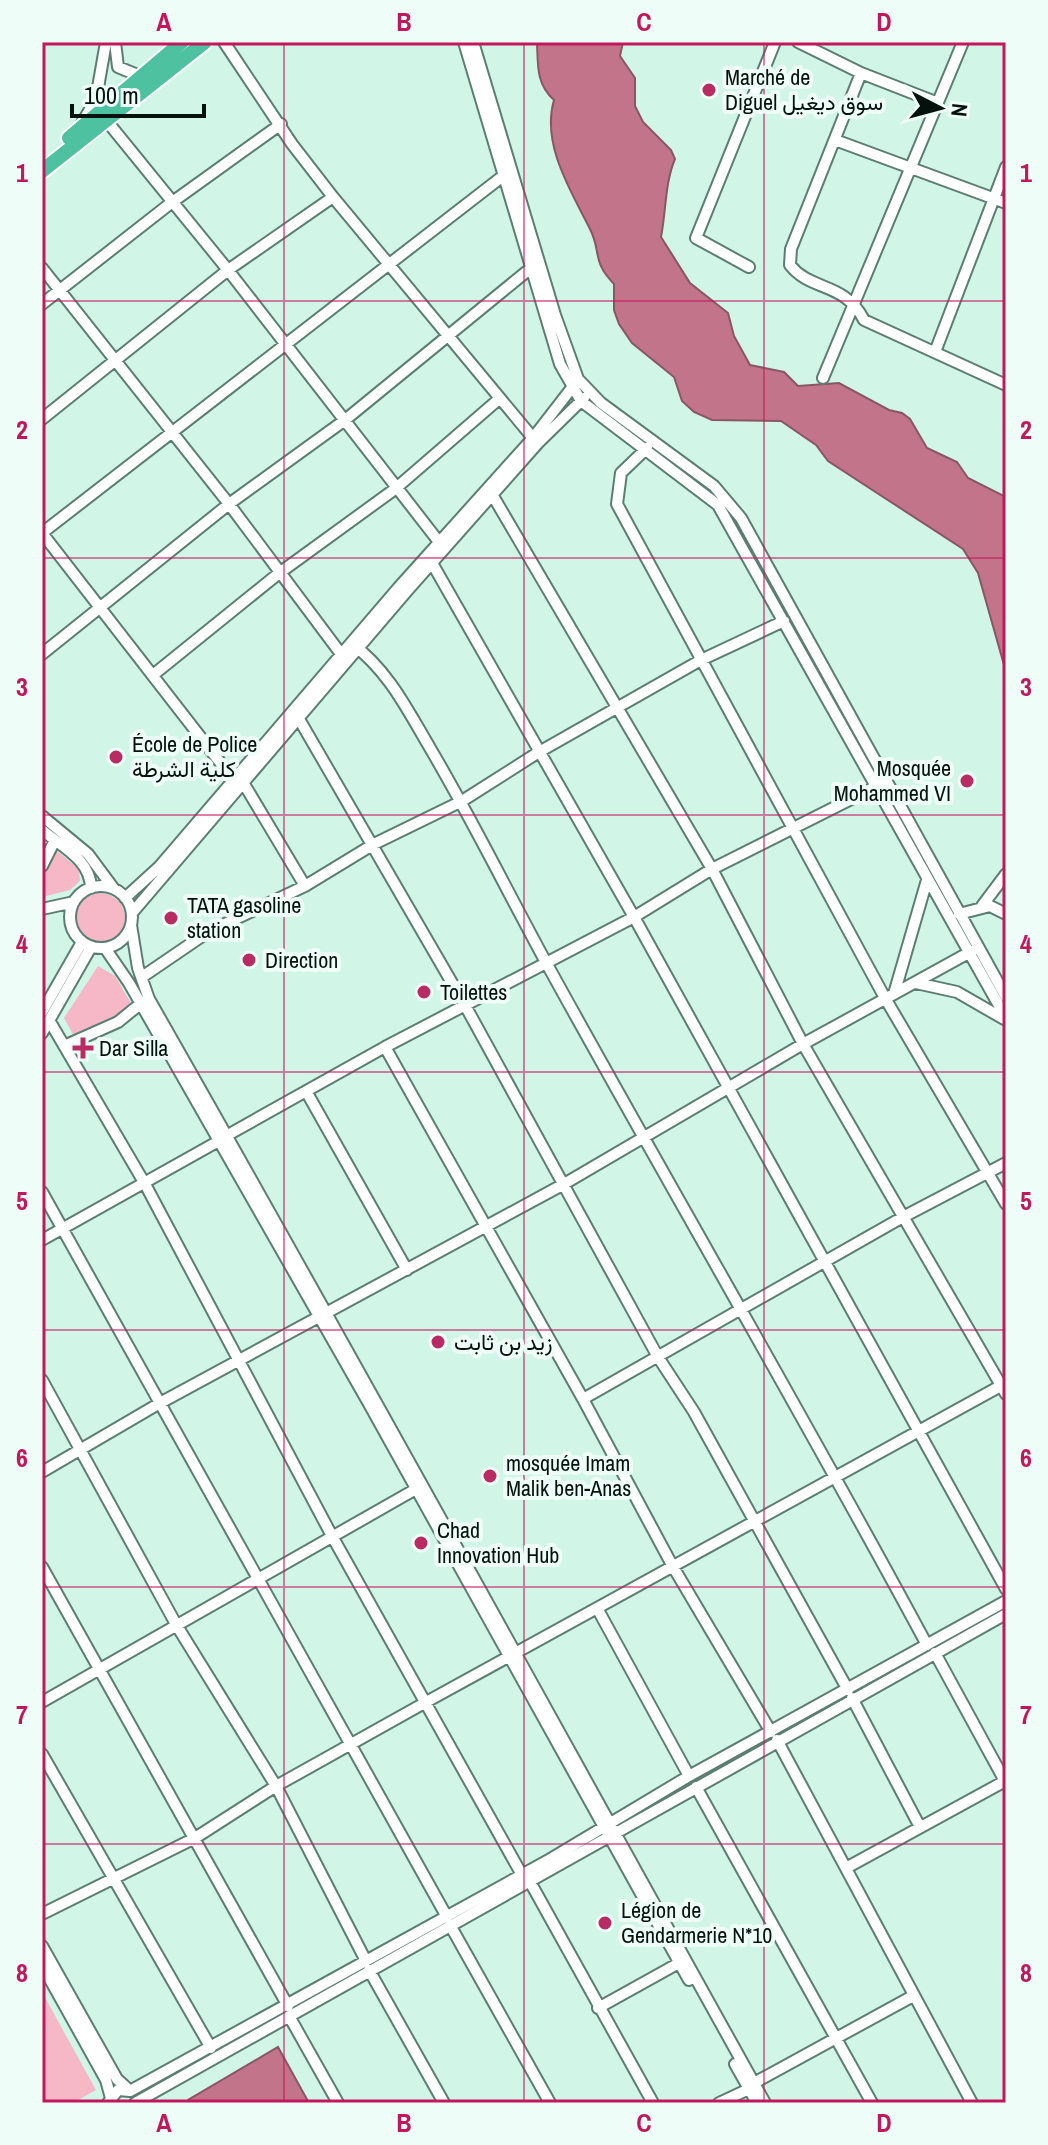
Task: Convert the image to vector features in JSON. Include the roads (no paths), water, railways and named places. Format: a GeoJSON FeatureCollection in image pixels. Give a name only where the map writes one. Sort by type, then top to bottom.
{"type":"FeatureCollection","features":[{"type":"Feature","properties":{"kind":"highway"},"geometry":{"type":"LineString","coordinates":[[42,159],[182,42]]}},
{"type":"Feature","properties":{"kind":"highway"},"geometry":{"type":"LineString","coordinates":[[42,171],[205,42]]}},
{"type":"Feature","properties":{"kind":"street"},"geometry":{"type":"LineString","coordinates":[[77,131],[96,99],[106,42]]}},
{"type":"Feature","properties":{"kind":"street"},"geometry":{"type":"LineString","coordinates":[[115,42],[118,67],[140,76]]}},
{"type":"Feature","properties":{"kind":"street"},"geometry":{"type":"LineString","coordinates":[[224,42],[333,197],[533,438]]}},
{"type":"Feature","properties":{"kind":"street"},"geometry":{"type":"LineString","coordinates":[[464,42],[503,176],[515,197],[585,398],[718,505],[980,947],[1006,997]]}},
{"type":"Feature","properties":{"kind":"street"},"geometry":{"type":"LineString","coordinates":[[473,42],[531,268],[560,364],[572,389],[728,499],[882,784],[927,880],[1006,1019]]}},
{"type":"Feature","properties":{"kind":"street"},"geometry":{"type":"LineString","coordinates":[[749,267],[696,238],[775,42]]}},
{"type":"Feature","properties":{"kind":"street"},"geometry":{"type":"LineString","coordinates":[[798,42],[861,73],[938,103]]}},
{"type":"Feature","properties":{"kind":"street"},"geometry":{"type":"LineString","coordinates":[[823,378],[914,168],[963,42]]}},
{"type":"Feature","properties":{"kind":"street"},"geometry":{"type":"LineString","coordinates":[[861,73],[789,260],[799,274],[855,301],[864,320],[1006,385]]}},
{"type":"Feature","properties":{"kind":"street"},"geometry":{"type":"LineString","coordinates":[[106,120],[228,270],[439,542]]}},
{"type":"Feature","properties":{"kind":"street"},"geometry":{"type":"LineString","coordinates":[[42,304],[171,203],[281,124]]}},
{"type":"Feature","properties":{"kind":"street"},"geometry":{"type":"LineString","coordinates":[[835,140],[1006,203]]}},
{"type":"Feature","properties":{"kind":"street"},"geometry":{"type":"LineString","coordinates":[[935,352],[1006,167]]}},
{"type":"Feature","properties":{"kind":"street"},"geometry":{"type":"LineString","coordinates":[[305,886],[239,781],[42,533],[171,430],[503,176]]}},
{"type":"Feature","properties":{"kind":"street"},"geometry":{"type":"LineString","coordinates":[[42,419],[228,270],[333,197]]}},
{"type":"Feature","properties":{"kind":"street"},"geometry":{"type":"LineString","coordinates":[[42,268],[229,504],[278,574],[344,658]]}},
{"type":"Feature","properties":{"kind":"street"},"geometry":{"type":"LineString","coordinates":[[42,654],[229,504],[345,420],[531,268]]}},
{"type":"Feature","properties":{"kind":"street"},"geometry":{"type":"LineString","coordinates":[[355,646],[439,542],[533,438],[578,379]]}},
{"type":"Feature","properties":{"kind":"street"},"geometry":{"type":"LineString","coordinates":[[74,902],[70,919],[86,945],[105,948],[122,941],[131,919],[239,781],[344,658],[585,398]]}},
{"type":"Feature","properties":{"kind":"street"},"geometry":{"type":"LineString","coordinates":[[153,675],[278,574],[395,489],[499,399]]}},
{"type":"Feature","properties":{"kind":"street"},"geometry":{"type":"LineString","coordinates":[[647,448],[621,473],[617,504],[792,828],[1006,1204]]}},
{"type":"Feature","properties":{"kind":"street"},"geometry":{"type":"LineString","coordinates":[[42,1914],[195,1838],[276,1786],[510,1655],[672,1565],[754,1524],[836,1475],[1005,1387],[803,1044],[712,869],[493,496]]}},
{"type":"Feature","properties":{"kind":"street"},"geometry":{"type":"LineString","coordinates":[[432,563],[634,917],[1006,1589]]}},
{"type":"Feature","properties":{"kind":"street"},"geometry":{"type":"LineString","coordinates":[[142,977],[208,932],[305,886],[374,844],[462,801],[539,752],[701,660],[784,621]]}},
{"type":"Feature","properties":{"kind":"street"},"geometry":{"type":"LineString","coordinates":[[355,646],[377,664],[394,687],[462,801],[547,964],[1006,1782],[846,1868]]}},
{"type":"Feature","properties":{"kind":"street"},"geometry":{"type":"LineString","coordinates":[[125,898],[159,867],[299,719],[344,658]]}},
{"type":"Feature","properties":{"kind":"street"},"geometry":{"type":"LineString","coordinates":[[299,719],[466,1007],[658,1357],[694,1412],[920,1827]]}},
{"type":"Feature","properties":{"kind":"street"},"geometry":{"type":"LineString","coordinates":[[42,1240],[385,1047],[634,917],[712,869],[882,784]]}},
{"type":"Feature","properties":{"kind":"street"},"geometry":{"type":"LineString","coordinates":[[42,816],[88,854],[114,889],[125,898],[149,999],[221,1139],[319,1320],[752,2086],[757,2103]]}},
{"type":"Feature","properties":{"kind":"street"},"geometry":{"type":"LineString","coordinates":[[42,830],[88,869],[91,888]]}},
{"type":"Feature","properties":{"kind":"street"},"geometry":{"type":"LineString","coordinates":[[42,866],[55,840]]}},
{"type":"Feature","properties":{"kind":"street"},"geometry":{"type":"LineString","coordinates":[[959,914],[982,906],[1006,874]]}},
{"type":"Feature","properties":{"kind":"street"},"geometry":{"type":"LineString","coordinates":[[889,996],[927,880]]}},
{"type":"Feature","properties":{"kind":"street"},"geometry":{"type":"LineString","coordinates":[[42,909],[74,902],[91,888],[114,889]]}},
{"type":"Feature","properties":{"kind":"street"},"geometry":{"type":"LineString","coordinates":[[982,906],[1006,914]]}},
{"type":"Feature","properties":{"kind":"street"},"geometry":{"type":"LineString","coordinates":[[42,1033],[45,1016],[86,945]]}},
{"type":"Feature","properties":{"kind":"street"},"geometry":{"type":"LineString","coordinates":[[42,1472],[160,1403],[319,1320],[564,1184],[803,1044],[980,947]]}},
{"type":"Feature","properties":{"kind":"street"},"geometry":{"type":"LineString","coordinates":[[105,948],[329,1314],[510,1655]]}},
{"type":"Feature","properties":{"kind":"street"},"geometry":{"type":"LineString","coordinates":[[914,983],[957,992],[1006,1019]]}},
{"type":"Feature","properties":{"kind":"street"},"geometry":{"type":"LineString","coordinates":[[64,1046],[118,1022],[139,1005]]}},
{"type":"Feature","properties":{"kind":"street"},"geometry":{"type":"LineString","coordinates":[[45,1016],[145,1184],[332,1536],[653,2103]]}},
{"type":"Feature","properties":{"kind":"street"},"geometry":{"type":"LineString","coordinates":[[385,1047],[583,1399],[672,1565],[774,1736],[972,2103]]}},
{"type":"Feature","properties":{"kind":"street"},"geometry":{"type":"LineString","coordinates":[[306,1091],[407,1270]]}},
{"type":"Feature","properties":{"kind":"street"},"geometry":{"type":"LineString","coordinates":[[583,1399],[741,1307],[1006,1163]]}},
{"type":"Feature","properties":{"kind":"street"},"geometry":{"type":"LineString","coordinates":[[42,1192],[550,2103]]}},
{"type":"Feature","properties":{"kind":"street"},"geometry":{"type":"LineString","coordinates":[[42,1380],[177,1626],[276,1786],[368,1966],[444,2103]]}},
{"type":"Feature","properties":{"kind":"street"},"geometry":{"type":"LineString","coordinates":[[42,1702],[416,1489]]}},
{"type":"Feature","properties":{"kind":"street"},"geometry":{"type":"LineString","coordinates":[[42,1567],[195,1838],[338,2103]]}},
{"type":"Feature","properties":{"kind":"street"},"geometry":{"type":"LineString","coordinates":[[610,1831],[689,1776],[774,1736],[931,1649],[1006,1601]]}},
{"type":"Feature","properties":{"kind":"street"},"geometry":{"type":"LineString","coordinates":[[597,1608],[689,1776]]}},
{"type":"Feature","properties":{"kind":"street"},"geometry":{"type":"LineString","coordinates":[[931,1649],[1006,1614]]}},
{"type":"Feature","properties":{"kind":"street"},"geometry":{"type":"LineString","coordinates":[[134,2100],[610,1831],[696,1787],[774,1736]]}},
{"type":"Feature","properties":{"kind":"street"},"geometry":{"type":"LineString","coordinates":[[42,1754],[211,2048]]}},
{"type":"Feature","properties":{"kind":"street"},"geometry":{"type":"LineString","coordinates":[[696,1787],[872,2103]]}},
{"type":"Feature","properties":{"kind":"street"},"geometry":{"type":"LineString","coordinates":[[610,1831],[679,1963],[765,2103]]}},
{"type":"Feature","properties":{"kind":"street"},"geometry":{"type":"LineString","coordinates":[[42,1946],[117,2079],[134,2100]]}},
{"type":"Feature","properties":{"kind":"street"},"geometry":{"type":"LineString","coordinates":[[598,2008],[679,1963]]}},
{"type":"Feature","properties":{"kind":"street"},"geometry":{"type":"LineString","coordinates":[[42,1965],[106,2080],[111,2102]]}},
{"type":"Feature","properties":{"kind":"street"},"geometry":{"type":"LineString","coordinates":[[719,2103],[913,1996]]}},
{"type":"Feature","properties":{"kind":"street"},"geometry":{"type":"LineString","coordinates":[[134,2100],[211,2048],[288,2011]]}},
{"type":"Feature","properties":{"kind":"street"},"geometry":{"type":"LineString","coordinates":[[111,2102],[118,2090],[134,2100]]}},
{"type":"Feature","properties":{"kind":"place","name":"Marché de Diguel سوق ديغيل"},"geometry":{"type":"Point","coordinates":[709,90]}},
{"type":"Feature","properties":{"kind":"place","name":"École de Police كلية الشرطة"},"geometry":{"type":"Point","coordinates":[116,757]}},
{"type":"Feature","properties":{"kind":"place","name":"Mosquée Mohammed VI"},"geometry":{"type":"Point","coordinates":[967,781]}},
{"type":"Feature","properties":{"kind":"place","name":"TATA gasoline station"},"geometry":{"type":"Point","coordinates":[171,918]}},
{"type":"Feature","properties":{"kind":"place","name":"Direction"},"geometry":{"type":"Point","coordinates":[249,960]}},
{"type":"Feature","properties":{"kind":"place","name":"Toilettes"},"geometry":{"type":"Point","coordinates":[424,992]}},
{"type":"Feature","properties":{"kind":"place","name":"Dar Silla"},"geometry":{"type":"Point","coordinates":[83,1048]}},
{"type":"Feature","properties":{"kind":"place","name":"زيد بن ثابت"},"geometry":{"type":"Point","coordinates":[438,1342]}},
{"type":"Feature","properties":{"kind":"place","name":"mosquée Imam Malik ben-Anas"},"geometry":{"type":"Point","coordinates":[490,1476]}},
{"type":"Feature","properties":{"kind":"place","name":"Chad Innovation Hub"},"geometry":{"type":"Point","coordinates":[421,1543]}},
{"type":"Feature","properties":{"kind":"place","name":"Légion de Gendarmerie N*10"},"geometry":{"type":"Point","coordinates":[605,1923]}}]}
